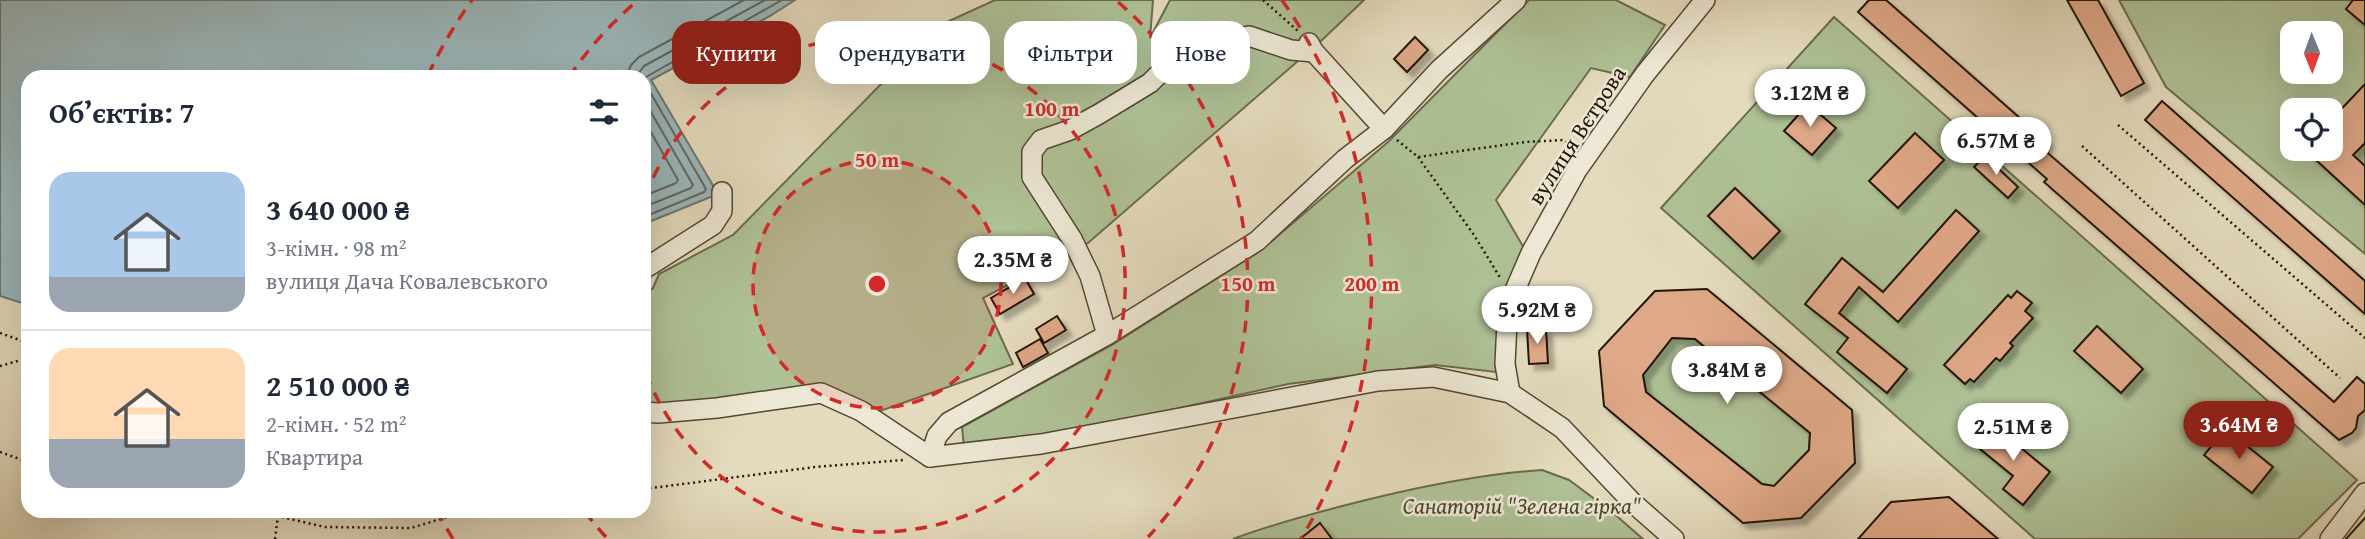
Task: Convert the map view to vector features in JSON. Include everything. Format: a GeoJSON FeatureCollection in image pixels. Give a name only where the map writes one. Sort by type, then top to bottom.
{"type":"FeatureCollection","features":[{"type":"Feature","properties":{"kind":"street"},"geometry":{"type":"LineString","coordinates":[[930,457],[937,436],[949,422],[1107,335],[1257,241],[1345,159],[1384,129],[1439,69],[1516,0]]}},
{"type":"Feature","properties":{"kind":"street","name":"вулиця Вєтрова"},"geometry":{"type":"LineString","coordinates":[[1510,393],[1505,364],[1507,322],[1512,297],[1531,253],[1577,170],[1645,74],[1705,0]]}},
{"type":"Feature","properties":{"kind":"street"},"geometry":{"type":"LineString","coordinates":[[1107,335],[1090,276],[1072,239],[1032,177],[1032,152],[1041,140],[1070,130],[1099,114],[1150,83],[1171,62],[1202,46],[1249,36],[1291,50],[1310,45],[1384,129]]}},
{"type":"Feature","properties":{"kind":"street"},"geometry":{"type":"LineString","coordinates":[[651,265],[713,225],[722,211],[722,192]]}},
{"type":"Feature","properties":{"kind":"street"},"geometry":{"type":"LineString","coordinates":[[651,412],[717,408],[821,393],[861,411],[930,457],[1041,444],[1377,381],[1433,377],[1510,393],[1562,428],[1632,502],[1674,539]]}},
{"type":"Feature","properties":{"kind":"street"},"geometry":{"type":"LineString","coordinates":[[2330,539],[2365,493]]}},
{"type":"Feature","properties":{"kind":"path"},"geometry":{"type":"LineString","coordinates":[[1263,0],[1310,45]]}},
{"type":"Feature","properties":{"kind":"path"},"geometry":{"type":"LineString","coordinates":[[2118,125],[2365,338]]}},
{"type":"Feature","properties":{"kind":"path"},"geometry":{"type":"LineString","coordinates":[[1384,129],[1418,157],[1474,235],[1512,297]]}},
{"type":"Feature","properties":{"kind":"path"},"geometry":{"type":"LineString","coordinates":[[1418,157],[1525,142],[1564,140],[1577,150],[1577,170]]}},
{"type":"Feature","properties":{"kind":"path"},"geometry":{"type":"LineString","coordinates":[[2082,146],[2340,378]]}},
{"type":"Feature","properties":{"kind":"path"},"geometry":{"type":"LineString","coordinates":[[0,333],[21,340]]}},
{"type":"Feature","properties":{"kind":"path"},"geometry":{"type":"LineString","coordinates":[[0,366],[21,361]]}},
{"type":"Feature","properties":{"kind":"path"},"geometry":{"type":"LineString","coordinates":[[0,452],[21,460]]}},
{"type":"Feature","properties":{"kind":"path"},"geometry":{"type":"LineString","coordinates":[[651,488],[816,467],[930,457]]}},
{"type":"Feature","properties":{"kind":"path"},"geometry":{"type":"LineString","coordinates":[[275,539],[278,518]]}},
{"type":"Feature","properties":{"kind":"path"},"geometry":{"type":"LineString","coordinates":[[287,518],[325,527],[411,528],[444,518]]}},
{"type":"Feature","properties":{"kind":"green space"},"geometry":{"type":"Polygon","coordinates":[[[995,0],[1153,0],[1151,84],[1250,84],[1250,21],[1159,21],[1170,0],[1364,0],[1321,41],[1088,243],[983,298],[1013,364],[874,412],[829,386],[679,406],[651,404],[651,290],[659,274],[733,235],[881,84],[990,84],[990,21],[949,21],[995,0]]]}},
{"type":"Feature","properties":{"kind":"green space"},"geometry":{"type":"Polygon","coordinates":[[[1529,0],[1616,0],[1665,25],[1630,77],[1591,68],[1496,200],[1524,248],[1503,309],[1496,372],[1435,365],[1288,384],[1017,444],[964,447],[962,427],[1112,345],[1260,251],[1388,142],[1529,0]]]}},
{"type":"Feature","properties":{"kind":"green space"},"geometry":{"type":"Polygon","coordinates":[[[2119,0],[2365,0],[2365,254],[2166,87],[2119,0]]]}},
{"type":"Feature","properties":{"kind":"green space"},"geometry":{"type":"Polygon","coordinates":[[[1834,17],[2357,480],[2298,539],[2035,539],[1661,208],[1834,17]]]}},
{"type":"Feature","properties":{"kind":"green space"},"geometry":{"type":"Polygon","coordinates":[[[1672,338],[1695,339],[1810,433],[1809,450],[1774,486],[1762,484],[1646,392],[1643,375],[1672,338]]]}},
{"type":"Feature","properties":{"kind":"green space","name":"Санаторій \"Зелена гірка\""},"geometry":{"type":"Polygon","coordinates":[[[1542,470],[1569,480],[1643,539],[1233,539],[1297,518],[1407,490],[1542,470]]]}},
{"type":"Feature","properties":{"kind":"water"},"geometry":{"type":"Polygon","coordinates":[[[0,0],[795,0],[761,21],[672,21],[672,69],[651,80],[651,70],[21,70],[21,303],[0,296],[0,0]]]}},
{"type":"Feature","properties":{"kind":"water"},"geometry":{"type":"Polygon","coordinates":[[[651,80],[718,194],[651,221],[651,80]]]}},
{"type":"Feature","properties":{"kind":"building"},"geometry":{"type":"Polygon","coordinates":[[[1869,0],[1886,0],[2047,142],[2042,148],[2334,402],[2357,377],[2365,384],[2365,410],[2358,416],[2356,428],[2352,433],[2339,440],[2044,182],[2047,179],[1858,12],[1869,0]]]}},
{"type":"Feature","properties":{"kind":"building"},"geometry":{"type":"Polygon","coordinates":[[[2067,0],[2098,0],[2144,83],[2121,96],[2067,0]]]}},
{"type":"Feature","properties":{"kind":"building"},"geometry":{"type":"Polygon","coordinates":[[[2353,0],[2365,0],[2365,25],[2346,9],[2353,0]]]}},
{"type":"Feature","properties":{"kind":"building"},"geometry":{"type":"Polygon","coordinates":[[[1415,37],[1428,50],[1407,72],[1394,59],[1415,37]]]}},
{"type":"Feature","properties":{"kind":"building"},"geometry":{"type":"Polygon","coordinates":[[[2365,84],[2365,143],[2353,155],[2365,166],[2365,205],[2317,161],[2343,161],[2343,107],[2365,84]]]}},
{"type":"Feature","properties":{"kind":"building"},"geometry":{"type":"Polygon","coordinates":[[[2162,101],[2365,281],[2365,314],[2145,120],[2162,101]]]}},
{"type":"Feature","properties":{"kind":"building"},"geometry":{"type":"Polygon","coordinates":[[[1808,104],[1836,128],[1812,155],[1784,131],[1808,104]]]}},
{"type":"Feature","properties":{"kind":"building"},"geometry":{"type":"Polygon","coordinates":[[[1915,133],[1944,160],[1898,208],[1869,181],[1915,133]]]}},
{"type":"Feature","properties":{"kind":"building"},"geometry":{"type":"Polygon","coordinates":[[[1985,156],[2018,187],[2008,198],[1974,167],[1985,156]]]}},
{"type":"Feature","properties":{"kind":"building"},"geometry":{"type":"Polygon","coordinates":[[[1735,188],[1780,231],[1753,259],[1708,216],[1735,188]]]}},
{"type":"Feature","properties":{"kind":"building"},"geometry":{"type":"Polygon","coordinates":[[[1956,210],[1979,231],[1898,322],[1859,287],[1839,313],[1907,369],[1887,393],[1837,352],[1848,338],[1805,304],[1842,258],[1883,292],[1956,210]]]}},
{"type":"Feature","properties":{"kind":"building"},"geometry":{"type":"Polygon","coordinates":[[[1025,278],[1034,294],[1000,314],[991,298],[1025,278]]]}},
{"type":"Feature","properties":{"kind":"building"},"geometry":{"type":"Polygon","coordinates":[[[1707,289],[1852,410],[1855,463],[1801,518],[1743,523],[1604,406],[1599,351],[1655,291],[1707,289]],[[1672,338],[1643,375],[1646,392],[1762,484],[1774,486],[1809,450],[1810,433],[1695,339],[1672,338]]]}},
{"type":"Feature","properties":{"kind":"building"},"geometry":{"type":"Polygon","coordinates":[[[2017,291],[2032,303],[2025,311],[2033,318],[2010,343],[2013,346],[2000,361],[1996,358],[1974,382],[1970,379],[1965,384],[1944,365],[2008,295],[2011,298],[2017,291]]]}},
{"type":"Feature","properties":{"kind":"building"},"geometry":{"type":"Polygon","coordinates":[[[1057,316],[1066,330],[1044,343],[1036,329],[1057,316]]]}},
{"type":"Feature","properties":{"kind":"building"},"geometry":{"type":"Polygon","coordinates":[[[2097,326],[2143,369],[2121,393],[2074,351],[2097,326]]]}},
{"type":"Feature","properties":{"kind":"building"},"geometry":{"type":"Polygon","coordinates":[[[1527,329],[1546,329],[1548,363],[1529,364],[1527,329]]]}},
{"type":"Feature","properties":{"kind":"building"},"geometry":{"type":"Polygon","coordinates":[[[1040,339],[1048,353],[1023,367],[1016,353],[1040,339]]]}},
{"type":"Feature","properties":{"kind":"building"},"geometry":{"type":"Polygon","coordinates":[[[1991,423],[2050,472],[2023,505],[2003,489],[2013,476],[1974,444],[1991,423]]]}},
{"type":"Feature","properties":{"kind":"building"},"geometry":{"type":"Polygon","coordinates":[[[2226,429],[2273,467],[2252,493],[2204,455],[2226,429]]]}},
{"type":"Feature","properties":{"kind":"building"},"geometry":{"type":"Polygon","coordinates":[[[1949,497],[1998,539],[1858,539],[1891,502],[1949,497]]]}},
{"type":"Feature","properties":{"kind":"building"},"geometry":{"type":"Polygon","coordinates":[[[1320,523],[1332,539],[1300,539],[1320,523]]]}},
{"type":"Feature","properties":{"kind":"tram line"},"geometry":{"type":"LineString","coordinates":[[2346,539],[2365,518]]}}]}
